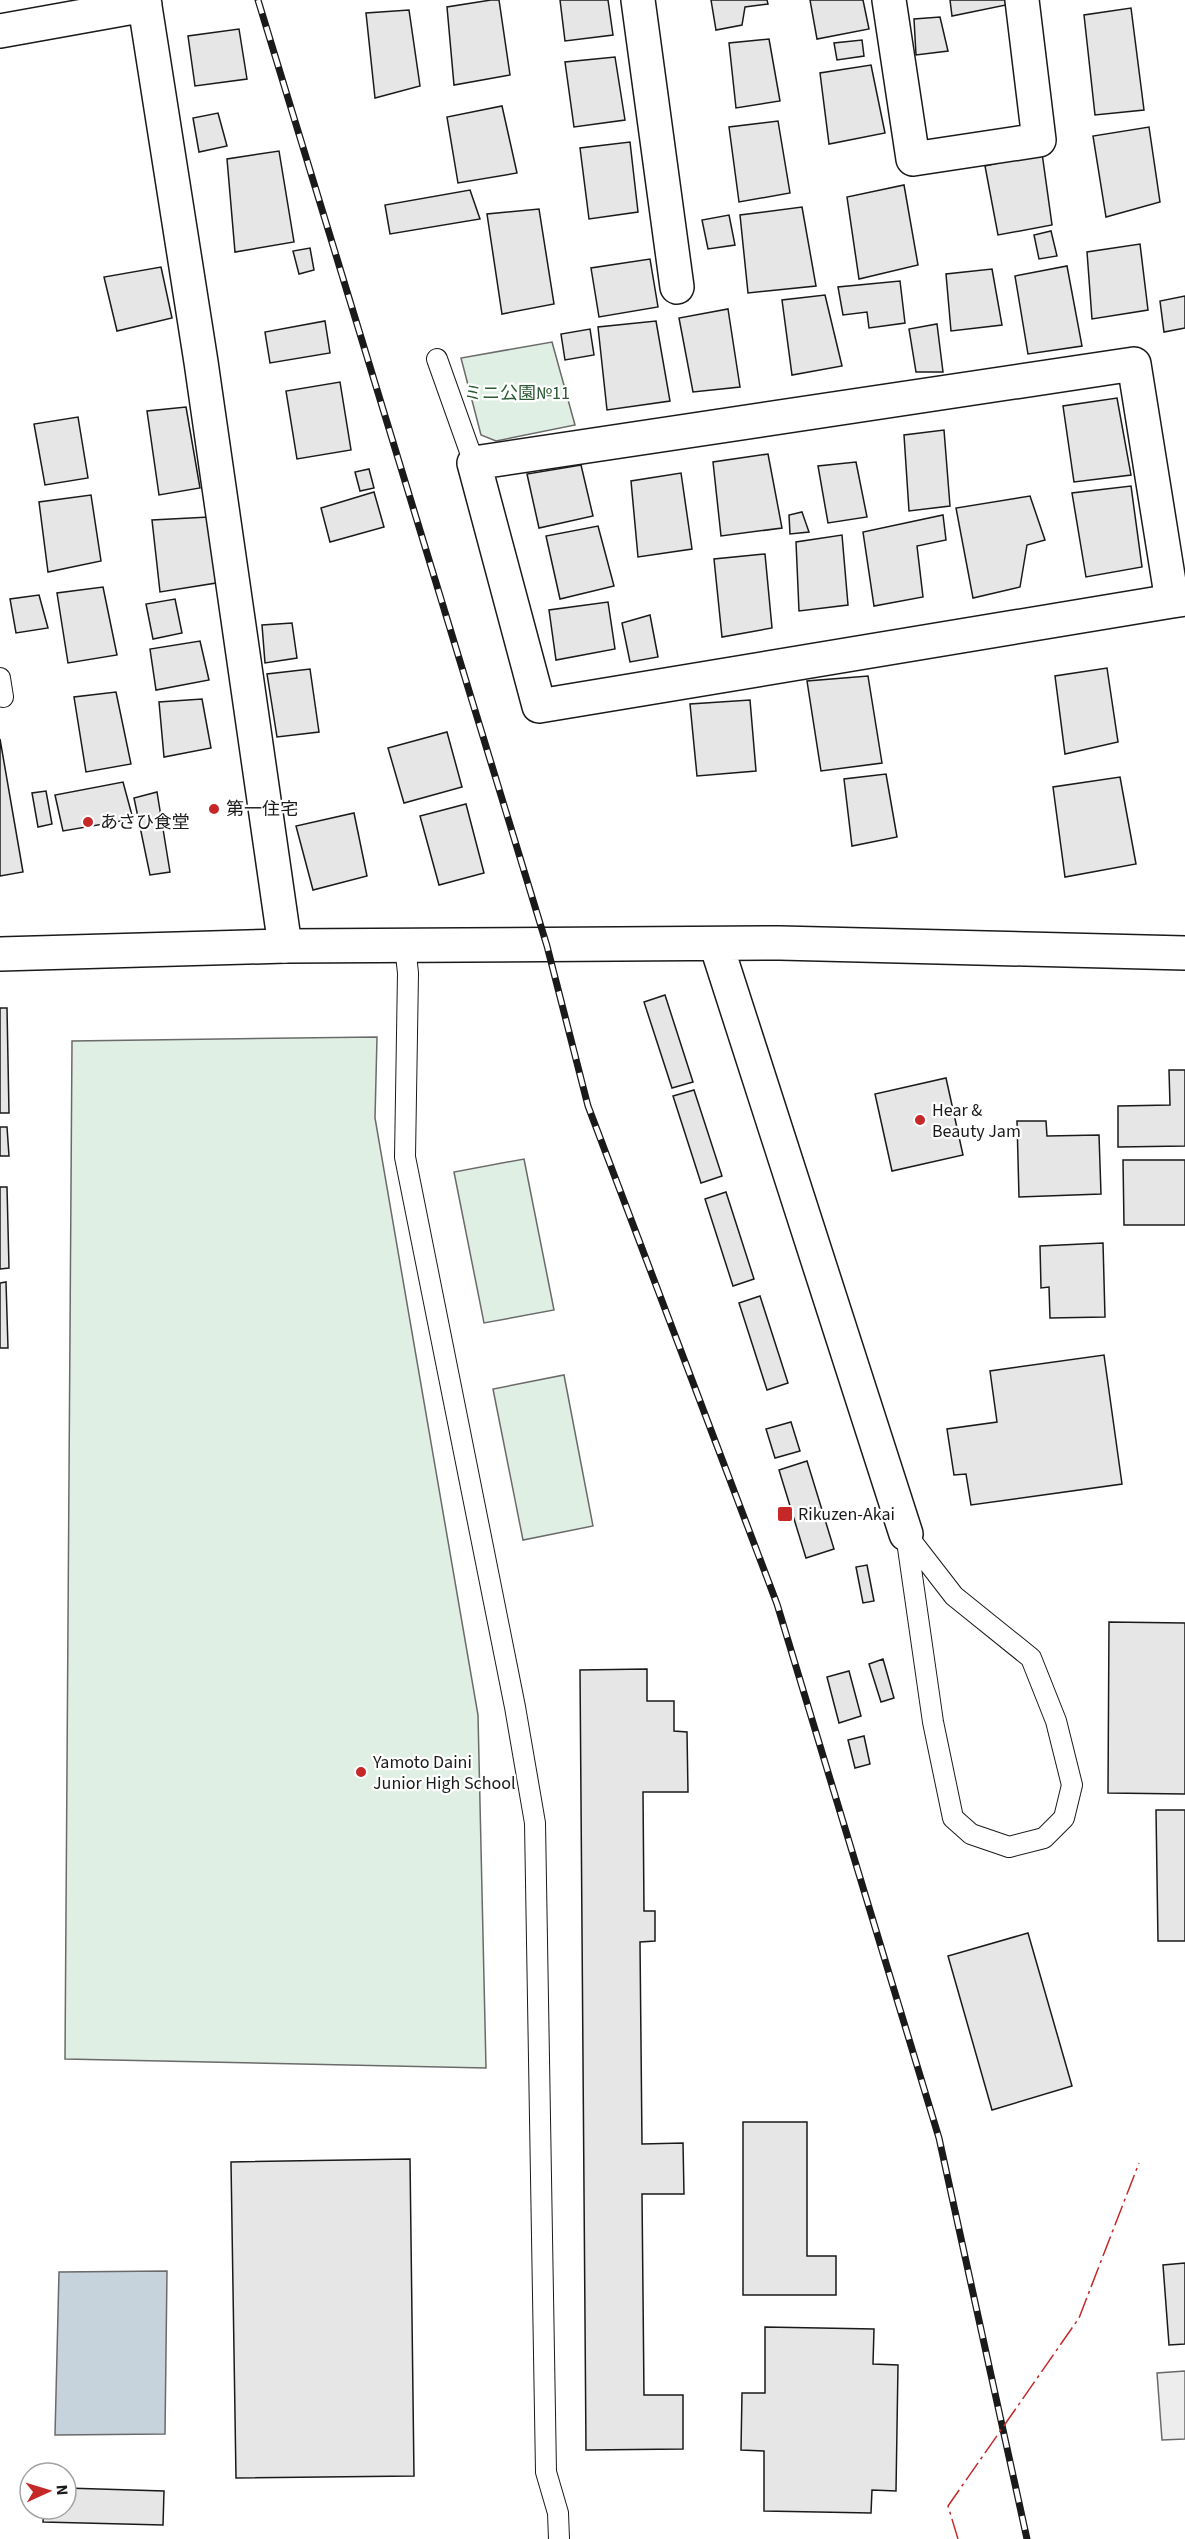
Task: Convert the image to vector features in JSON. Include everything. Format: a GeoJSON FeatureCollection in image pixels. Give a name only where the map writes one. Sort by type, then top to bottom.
{"type":"FeatureCollection","features":[{"type":"Feature","properties":{"kind":"street"},"geometry":{"type":"LineString","coordinates":[[638,0],[677,287]]}},
{"type":"Feature","properties":{"kind":"street"},"geometry":{"type":"LineString","coordinates":[[889,0],[914,159],[1039,140],[1022,0]]}},
{"type":"Feature","properties":{"kind":"street"},"geometry":{"type":"LineString","coordinates":[[0,31],[144,3],[201,362],[285,946]]}},
{"type":"Feature","properties":{"kind":"street"},"geometry":{"type":"LineString","coordinates":[[1134,364],[1179,600],[539,706],[474,463],[1134,364]]}},
{"type":"Feature","properties":{"kind":"street"},"geometry":{"type":"LineString","coordinates":[[0,954],[285,946],[780,943],[1185,953]]}},
{"type":"Feature","properties":{"kind":"street"},"geometry":{"type":"LineString","coordinates":[[716,944],[906,1534]]}},
{"type":"Feature","properties":{"kind":"lane"},"geometry":{"type":"LineString","coordinates":[[437,359],[474,463]]}},
{"type":"Feature","properties":{"kind":"lane"},"geometry":{"type":"LineString","coordinates":[[405,946],[408,973],[405,1157],[515,1707],[535,1823],[546,2472],[558,2513],[559,2539]]}},
{"type":"Feature","properties":{"kind":"lane"},"geometry":{"type":"LineString","coordinates":[[906,1534],[954,1596],[1031,1658],[1056,1721],[1072,1785],[1064,1818],[1044,1838],[1009,1847],[971,1834],[952,1818],[933,1722],[906,1534]]}},
{"type":"Feature","properties":{"kind":"green space","name":"ミニ公園№11"},"geometry":{"type":"Polygon","coordinates":[[[552,342],[575,425],[496,441],[481,435],[461,358],[552,342]]]}},
{"type":"Feature","properties":{"kind":"green space"},"geometry":{"type":"Polygon","coordinates":[[[377,1037],[375,1118],[478,1715],[486,2068],[65,2059],[72,1041],[377,1037]]]}},
{"type":"Feature","properties":{"kind":"green space"},"geometry":{"type":"Polygon","coordinates":[[[524,1159],[554,1310],[484,1323],[454,1172],[524,1159]]]}},
{"type":"Feature","properties":{"kind":"green space"},"geometry":{"type":"Polygon","coordinates":[[[564,1375],[593,1526],[523,1540],[493,1389],[564,1375]]]}},
{"type":"Feature","properties":{"kind":"shaded area"},"geometry":{"type":"Polygon","coordinates":[[[167,2271],[165,2434],[55,2435],[59,2272],[167,2271]]]}},
{"type":"Feature","properties":{"kind":"shaded area"},"geometry":{"type":"Polygon","coordinates":[[[1185,2371],[1185,2439],[1162,2440],[1157,2373],[1185,2371]]]}},
{"type":"Feature","properties":{"kind":"building"},"geometry":{"type":"Polygon","coordinates":[[[499,0],[510,75],[454,85],[447,7],[499,0]]]}},
{"type":"Feature","properties":{"kind":"building"},"geometry":{"type":"Polygon","coordinates":[[[560,0],[608,0],[613,35],[565,41],[560,0]]]}},
{"type":"Feature","properties":{"kind":"building"},"geometry":{"type":"Polygon","coordinates":[[[711,0],[767,0],[768,4],[745,7],[742,25],[716,30],[711,0]]]}},
{"type":"Feature","properties":{"kind":"building"},"geometry":{"type":"Polygon","coordinates":[[[810,0],[863,0],[869,29],[817,39],[810,0]]]}},
{"type":"Feature","properties":{"kind":"building"},"geometry":{"type":"Polygon","coordinates":[[[950,0],[1005,0],[1006,5],[952,16],[950,0]]]}},
{"type":"Feature","properties":{"kind":"building"},"geometry":{"type":"Polygon","coordinates":[[[1131,8],[1144,110],[1095,115],[1084,15],[1131,8]]]}},
{"type":"Feature","properties":{"kind":"building"},"geometry":{"type":"Polygon","coordinates":[[[409,10],[420,86],[375,98],[366,13],[409,10]]]}},
{"type":"Feature","properties":{"kind":"building"},"geometry":{"type":"Polygon","coordinates":[[[940,17],[948,51],[916,55],[914,19],[940,17]]]}},
{"type":"Feature","properties":{"kind":"building"},"geometry":{"type":"Polygon","coordinates":[[[239,29],[247,79],[195,86],[188,36],[239,29]]]}},
{"type":"Feature","properties":{"kind":"building"},"geometry":{"type":"Polygon","coordinates":[[[769,39],[780,101],[736,108],[729,43],[769,39]]]}},
{"type":"Feature","properties":{"kind":"building"},"geometry":{"type":"Polygon","coordinates":[[[862,40],[864,56],[837,60],[834,43],[862,40]]]}},
{"type":"Feature","properties":{"kind":"building"},"geometry":{"type":"Polygon","coordinates":[[[615,57],[625,120],[574,127],[565,62],[615,57]]]}},
{"type":"Feature","properties":{"kind":"building"},"geometry":{"type":"Polygon","coordinates":[[[871,65],[885,133],[829,144],[820,73],[871,65]]]}},
{"type":"Feature","properties":{"kind":"building"},"geometry":{"type":"Polygon","coordinates":[[[502,106],[517,173],[458,183],[447,117],[502,106]]]}},
{"type":"Feature","properties":{"kind":"building"},"geometry":{"type":"Polygon","coordinates":[[[218,113],[227,146],[199,152],[193,118],[218,113]]]}},
{"type":"Feature","properties":{"kind":"building"},"geometry":{"type":"Polygon","coordinates":[[[778,121],[790,193],[739,202],[729,127],[778,121]]]}},
{"type":"Feature","properties":{"kind":"building"},"geometry":{"type":"Polygon","coordinates":[[[1149,127],[1160,202],[1106,217],[1093,136],[1149,127]]]}},
{"type":"Feature","properties":{"kind":"building"},"geometry":{"type":"Polygon","coordinates":[[[630,142],[638,212],[589,219],[580,148],[630,142]]]}},
{"type":"Feature","properties":{"kind":"building"},"geometry":{"type":"Polygon","coordinates":[[[279,151],[294,242],[235,252],[227,159],[279,151]]]}},
{"type":"Feature","properties":{"kind":"building"},"geometry":{"type":"Polygon","coordinates":[[[1042,153],[1052,225],[998,235],[985,166],[1042,153]]]}},
{"type":"Feature","properties":{"kind":"building"},"geometry":{"type":"Polygon","coordinates":[[[904,185],[918,265],[859,279],[847,197],[904,185]]]}},
{"type":"Feature","properties":{"kind":"building"},"geometry":{"type":"Polygon","coordinates":[[[470,190],[480,219],[390,234],[385,205],[470,190]]]}},
{"type":"Feature","properties":{"kind":"building"},"geometry":{"type":"Polygon","coordinates":[[[802,207],[816,286],[748,293],[740,215],[802,207]]]}},
{"type":"Feature","properties":{"kind":"building"},"geometry":{"type":"Polygon","coordinates":[[[539,209],[554,304],[502,314],[487,214],[539,209]]]}},
{"type":"Feature","properties":{"kind":"building"},"geometry":{"type":"Polygon","coordinates":[[[729,215],[735,245],[708,249],[702,220],[729,215]]]}},
{"type":"Feature","properties":{"kind":"building"},"geometry":{"type":"Polygon","coordinates":[[[1051,231],[1057,256],[1039,259],[1034,235],[1051,231]]]}},
{"type":"Feature","properties":{"kind":"building"},"geometry":{"type":"Polygon","coordinates":[[[1140,244],[1148,310],[1092,319],[1087,252],[1140,244]]]}},
{"type":"Feature","properties":{"kind":"building"},"geometry":{"type":"Polygon","coordinates":[[[310,248],[314,270],[299,274],[293,251],[310,248]]]}},
{"type":"Feature","properties":{"kind":"building"},"geometry":{"type":"Polygon","coordinates":[[[650,259],[658,307],[599,317],[591,268],[650,259]]]}},
{"type":"Feature","properties":{"kind":"building"},"geometry":{"type":"Polygon","coordinates":[[[1067,266],[1082,346],[1028,354],[1015,276],[1067,266]]]}},
{"type":"Feature","properties":{"kind":"building"},"geometry":{"type":"Polygon","coordinates":[[[161,267],[172,318],[117,331],[104,277],[161,267]]]}},
{"type":"Feature","properties":{"kind":"building"},"geometry":{"type":"Polygon","coordinates":[[[992,269],[1002,325],[951,331],[946,274],[992,269]]]}},
{"type":"Feature","properties":{"kind":"building"},"geometry":{"type":"Polygon","coordinates":[[[900,281],[905,323],[869,328],[867,312],[843,315],[838,287],[900,281]]]}},
{"type":"Feature","properties":{"kind":"building"},"geometry":{"type":"Polygon","coordinates":[[[825,295],[842,366],[792,375],[782,300],[825,295]]]}},
{"type":"Feature","properties":{"kind":"building"},"geometry":{"type":"Polygon","coordinates":[[[1185,296],[1185,328],[1164,332],[1160,301],[1185,296]]]}},
{"type":"Feature","properties":{"kind":"building"},"geometry":{"type":"Polygon","coordinates":[[[728,309],[740,387],[693,392],[679,318],[728,309]]]}},
{"type":"Feature","properties":{"kind":"building"},"geometry":{"type":"Polygon","coordinates":[[[325,321],[330,353],[270,363],[265,332],[325,321]]]}},
{"type":"Feature","properties":{"kind":"building"},"geometry":{"type":"Polygon","coordinates":[[[656,321],[670,401],[607,410],[598,327],[656,321]]]}},
{"type":"Feature","properties":{"kind":"building"},"geometry":{"type":"Polygon","coordinates":[[[937,324],[943,372],[916,372],[909,329],[937,324]]]}},
{"type":"Feature","properties":{"kind":"building"},"geometry":{"type":"Polygon","coordinates":[[[590,329],[594,355],[565,360],[561,334],[590,329]]]}},
{"type":"Feature","properties":{"kind":"building"},"geometry":{"type":"Polygon","coordinates":[[[340,382],[351,450],[297,459],[286,391],[340,382]]]}},
{"type":"Feature","properties":{"kind":"building"},"geometry":{"type":"Polygon","coordinates":[[[1117,398],[1131,475],[1074,482],[1063,406],[1117,398]]]}},
{"type":"Feature","properties":{"kind":"building"},"geometry":{"type":"Polygon","coordinates":[[[186,407],[200,488],[159,495],[147,411],[186,407]]]}},
{"type":"Feature","properties":{"kind":"building"},"geometry":{"type":"Polygon","coordinates":[[[78,417],[88,478],[45,485],[34,424],[78,417]]]}},
{"type":"Feature","properties":{"kind":"building"},"geometry":{"type":"Polygon","coordinates":[[[944,430],[950,506],[909,511],[904,435],[944,430]]]}},
{"type":"Feature","properties":{"kind":"building"},"geometry":{"type":"Polygon","coordinates":[[[768,454],[782,528],[721,536],[713,462],[768,454]]]}},
{"type":"Feature","properties":{"kind":"building"},"geometry":{"type":"Polygon","coordinates":[[[856,462],[867,517],[828,523],[818,466],[856,462]]]}},
{"type":"Feature","properties":{"kind":"building"},"geometry":{"type":"Polygon","coordinates":[[[581,465],[593,516],[539,528],[527,474],[581,465]]]}},
{"type":"Feature","properties":{"kind":"building"},"geometry":{"type":"Polygon","coordinates":[[[369,469],[374,488],[360,491],[355,472],[369,469]]]}},
{"type":"Feature","properties":{"kind":"building"},"geometry":{"type":"Polygon","coordinates":[[[681,473],[692,549],[638,557],[631,481],[681,473]]]}},
{"type":"Feature","properties":{"kind":"building"},"geometry":{"type":"Polygon","coordinates":[[[1131,486],[1142,567],[1086,577],[1072,493],[1131,486]]]}},
{"type":"Feature","properties":{"kind":"building"},"geometry":{"type":"Polygon","coordinates":[[[374,492],[384,527],[330,542],[321,508],[374,492]]]}},
{"type":"Feature","properties":{"kind":"building"},"geometry":{"type":"Polygon","coordinates":[[[91,495],[101,561],[48,572],[39,502],[91,495]]]}},
{"type":"Feature","properties":{"kind":"building"},"geometry":{"type":"Polygon","coordinates":[[[1030,496],[1045,540],[1027,545],[1020,587],[973,598],[956,508],[1030,496]]]}},
{"type":"Feature","properties":{"kind":"building"},"geometry":{"type":"Polygon","coordinates":[[[802,512],[809,532],[790,534],[789,515],[802,512]]]}},
{"type":"Feature","properties":{"kind":"building"},"geometry":{"type":"Polygon","coordinates":[[[943,515],[946,540],[917,546],[923,597],[874,606],[863,532],[943,515]]]}},
{"type":"Feature","properties":{"kind":"building"},"geometry":{"type":"Polygon","coordinates":[[[209,517],[216,583],[160,592],[152,520],[209,517]]]}},
{"type":"Feature","properties":{"kind":"building"},"geometry":{"type":"Polygon","coordinates":[[[598,526],[614,586],[560,599],[546,536],[598,526]]]}},
{"type":"Feature","properties":{"kind":"building"},"geometry":{"type":"Polygon","coordinates":[[[842,535],[848,605],[799,611],[796,542],[842,535]]]}},
{"type":"Feature","properties":{"kind":"building"},"geometry":{"type":"Polygon","coordinates":[[[765,554],[772,628],[722,637],[714,559],[765,554]]]}},
{"type":"Feature","properties":{"kind":"building"},"geometry":{"type":"Polygon","coordinates":[[[103,587],[117,655],[68,663],[57,593],[103,587]]]}},
{"type":"Feature","properties":{"kind":"building"},"geometry":{"type":"Polygon","coordinates":[[[39,595],[48,628],[16,633],[10,599],[39,595]]]}},
{"type":"Feature","properties":{"kind":"building"},"geometry":{"type":"Polygon","coordinates":[[[175,599],[182,633],[153,639],[146,604],[175,599]]]}},
{"type":"Feature","properties":{"kind":"building"},"geometry":{"type":"Polygon","coordinates":[[[608,602],[615,649],[556,660],[549,610],[608,602]]]}},
{"type":"Feature","properties":{"kind":"building"},"geometry":{"type":"Polygon","coordinates":[[[650,615],[658,657],[630,662],[622,623],[650,615]]]}},
{"type":"Feature","properties":{"kind":"building"},"geometry":{"type":"Polygon","coordinates":[[[292,623],[297,658],[265,663],[262,625],[292,623]]]}},
{"type":"Feature","properties":{"kind":"building"},"geometry":{"type":"Polygon","coordinates":[[[200,641],[209,680],[156,690],[150,649],[200,641]]]}},
{"type":"Feature","properties":{"kind":"building"},"geometry":{"type":"Polygon","coordinates":[[[1107,668],[1118,742],[1065,754],[1055,676],[1107,668]]]}},
{"type":"Feature","properties":{"kind":"building"},"geometry":{"type":"Polygon","coordinates":[[[310,669],[319,732],[277,737],[267,674],[310,669]]]}},
{"type":"Feature","properties":{"kind":"building"},"geometry":{"type":"Polygon","coordinates":[[[868,676],[882,763],[821,771],[807,681],[868,676]]]}},
{"type":"Feature","properties":{"kind":"building"},"geometry":{"type":"Polygon","coordinates":[[[116,692],[131,764],[86,772],[74,697],[116,692]]]}},
{"type":"Feature","properties":{"kind":"building"},"geometry":{"type":"Polygon","coordinates":[[[202,699],[211,748],[164,757],[159,702],[202,699]]]}},
{"type":"Feature","properties":{"kind":"building"},"geometry":{"type":"Polygon","coordinates":[[[750,700],[756,771],[697,776],[690,704],[750,700]]]}},
{"type":"Feature","properties":{"kind":"building"},"geometry":{"type":"Polygon","coordinates":[[[447,732],[462,787],[404,803],[388,748],[447,732]]]}},
{"type":"Feature","properties":{"kind":"building"},"geometry":{"type":"Polygon","coordinates":[[[0,739],[23,872],[0,876],[0,739]]]}},
{"type":"Feature","properties":{"kind":"building"},"geometry":{"type":"Polygon","coordinates":[[[886,774],[897,837],[852,846],[844,779],[886,774]]]}},
{"type":"Feature","properties":{"kind":"building"},"geometry":{"type":"Polygon","coordinates":[[[1120,777],[1136,864],[1065,877],[1053,787],[1120,777]]]}},
{"type":"Feature","properties":{"kind":"building"},"geometry":{"type":"Polygon","coordinates":[[[123,782],[133,819],[63,831],[55,795],[123,782]]]}},
{"type":"Feature","properties":{"kind":"building"},"geometry":{"type":"Polygon","coordinates":[[[46,791],[52,824],[38,827],[32,793],[46,791]]]}},
{"type":"Feature","properties":{"kind":"building"},"geometry":{"type":"Polygon","coordinates":[[[157,792],[170,872],[150,875],[134,798],[157,792]]]}},
{"type":"Feature","properties":{"kind":"building"},"geometry":{"type":"Polygon","coordinates":[[[466,804],[484,873],[439,885],[420,816],[466,804]]]}},
{"type":"Feature","properties":{"kind":"building"},"geometry":{"type":"Polygon","coordinates":[[[354,813],[367,876],[313,890],[296,826],[354,813]]]}},
{"type":"Feature","properties":{"kind":"building"},"geometry":{"type":"Polygon","coordinates":[[[665,995],[693,1082],[672,1088],[644,1002],[665,995]]]}},
{"type":"Feature","properties":{"kind":"building"},"geometry":{"type":"Polygon","coordinates":[[[0,1008],[7,1008],[9,1113],[0,1113],[0,1008]]]}},
{"type":"Feature","properties":{"kind":"building"},"geometry":{"type":"Polygon","coordinates":[[[1169,1070],[1185,1070],[1185,1146],[1118,1147],[1118,1106],[1170,1105],[1169,1070]]]}},
{"type":"Feature","properties":{"kind":"building"},"geometry":{"type":"Polygon","coordinates":[[[946,1078],[963,1155],[892,1171],[875,1094],[946,1078]]]}},
{"type":"Feature","properties":{"kind":"building"},"geometry":{"type":"Polygon","coordinates":[[[694,1090],[722,1176],[701,1183],[673,1096],[694,1090]]]}},
{"type":"Feature","properties":{"kind":"building"},"geometry":{"type":"Polygon","coordinates":[[[1017,1121],[1046,1121],[1047,1136],[1099,1135],[1101,1194],[1019,1197],[1017,1121]]]}},
{"type":"Feature","properties":{"kind":"building"},"geometry":{"type":"Polygon","coordinates":[[[0,1127],[7,1127],[9,1156],[0,1156],[0,1127]]]}},
{"type":"Feature","properties":{"kind":"building"},"geometry":{"type":"Polygon","coordinates":[[[1123,1160],[1185,1160],[1185,1225],[1124,1225],[1123,1160]]]}},
{"type":"Feature","properties":{"kind":"building"},"geometry":{"type":"Polygon","coordinates":[[[0,1187],[7,1187],[9,1268],[0,1269],[0,1187]]]}},
{"type":"Feature","properties":{"kind":"building"},"geometry":{"type":"Polygon","coordinates":[[[726,1192],[754,1279],[733,1286],[705,1199],[726,1192]]]}},
{"type":"Feature","properties":{"kind":"building"},"geometry":{"type":"Polygon","coordinates":[[[1103,1243],[1105,1317],[1050,1318],[1049,1287],[1041,1288],[1040,1246],[1103,1243]]]}},
{"type":"Feature","properties":{"kind":"building"},"geometry":{"type":"Polygon","coordinates":[[[6,1282],[8,1348],[0,1348],[0,1283],[6,1282]]]}},
{"type":"Feature","properties":{"kind":"building"},"geometry":{"type":"Polygon","coordinates":[[[760,1296],[788,1383],[767,1390],[739,1303],[760,1296]]]}},
{"type":"Feature","properties":{"kind":"building"},"geometry":{"type":"Polygon","coordinates":[[[1104,1355],[1122,1484],[971,1505],[966,1474],[954,1475],[947,1429],[997,1422],[990,1371],[1104,1355]]]}},
{"type":"Feature","properties":{"kind":"building"},"geometry":{"type":"Polygon","coordinates":[[[791,1422],[800,1451],[775,1458],[766,1429],[791,1422]]]}},
{"type":"Feature","properties":{"kind":"building"},"geometry":{"type":"Polygon","coordinates":[[[807,1461],[834,1549],[806,1558],[779,1470],[807,1461]]]}},
{"type":"Feature","properties":{"kind":"building"},"geometry":{"type":"Polygon","coordinates":[[[867,1565],[874,1601],[863,1603],[856,1567],[867,1565]]]}},
{"type":"Feature","properties":{"kind":"building"},"geometry":{"type":"Polygon","coordinates":[[[1109,1622],[1185,1623],[1185,1794],[1108,1793],[1109,1622]]]}},
{"type":"Feature","properties":{"kind":"building"},"geometry":{"type":"Polygon","coordinates":[[[883,1659],[894,1698],[881,1702],[869,1664],[883,1659]]]}},
{"type":"Feature","properties":{"kind":"building"},"geometry":{"type":"Polygon","coordinates":[[[647,1669],[647,1701],[674,1701],[674,1731],[687,1732],[688,1792],[643,1792],[644,1911],[655,1911],[655,1941],[640,1942],[642,2144],[683,2143],[684,2194],[642,2194],[644,2395],[683,2395],[683,2449],[586,2450],[580,1670],[647,1669]]]}},
{"type":"Feature","properties":{"kind":"building"},"geometry":{"type":"Polygon","coordinates":[[[849,1671],[861,1716],[839,1723],[827,1677],[849,1671]]]}},
{"type":"Feature","properties":{"kind":"building"},"geometry":{"type":"Polygon","coordinates":[[[864,1736],[870,1764],[855,1768],[848,1740],[864,1736]]]}},
{"type":"Feature","properties":{"kind":"building"},"geometry":{"type":"Polygon","coordinates":[[[1156,1810],[1185,1810],[1185,1941],[1158,1941],[1156,1810]]]}},
{"type":"Feature","properties":{"kind":"building"},"geometry":{"type":"Polygon","coordinates":[[[1028,1933],[1072,2086],[992,2110],[948,1956],[1028,1933]]]}},
{"type":"Feature","properties":{"kind":"building"},"geometry":{"type":"Polygon","coordinates":[[[743,2122],[807,2122],[807,2256],[836,2256],[836,2295],[743,2295],[743,2122]]]}},
{"type":"Feature","properties":{"kind":"building"},"geometry":{"type":"Polygon","coordinates":[[[410,2159],[414,2476],[236,2478],[231,2162],[410,2159]]]}},
{"type":"Feature","properties":{"kind":"building"},"geometry":{"type":"Polygon","coordinates":[[[1185,2263],[1185,2344],[1169,2345],[1163,2265],[1185,2263]]]}},
{"type":"Feature","properties":{"kind":"building"},"geometry":{"type":"Polygon","coordinates":[[[765,2327],[874,2329],[873,2364],[898,2365],[896,2491],[872,2490],[871,2513],[764,2511],[764,2451],[741,2450],[742,2393],[765,2393],[765,2327]]]}},
{"type":"Feature","properties":{"kind":"building"},"geometry":{"type":"Polygon","coordinates":[[[78,2488],[164,2491],[163,2525],[43,2522],[78,2521],[78,2488]]]}},
{"type":"Feature","properties":{"kind":"railway"},"geometry":{"type":"LineString","coordinates":[[258,0],[547,946],[588,1106],[777,1604],[939,2138],[1027,2539]]}},
{"type":"Feature","properties":{"kind":"power"},"geometry":{"type":"LineString","coordinates":[[958,2539],[948,2506],[1079,2318],[1139,2163]]}},
{"type":"Feature","properties":{"kind":"place","name":"第一住宅"},"geometry":{"type":"Point","coordinates":[214,809]}},
{"type":"Feature","properties":{"kind":"place","name":"あさひ食堂"},"geometry":{"type":"Point","coordinates":[88,822]}},
{"type":"Feature","properties":{"kind":"place","name":"Hear & Beauty Jam"},"geometry":{"type":"Point","coordinates":[920,1120]}},
{"type":"Feature","properties":{"kind":"place","name":"Rikuzen-Akai"},"geometry":{"type":"Point","coordinates":[785,1514]}},
{"type":"Feature","properties":{"kind":"place","name":"Yamoto Daini Junior High School"},"geometry":{"type":"Point","coordinates":[361,1772]}}]}
